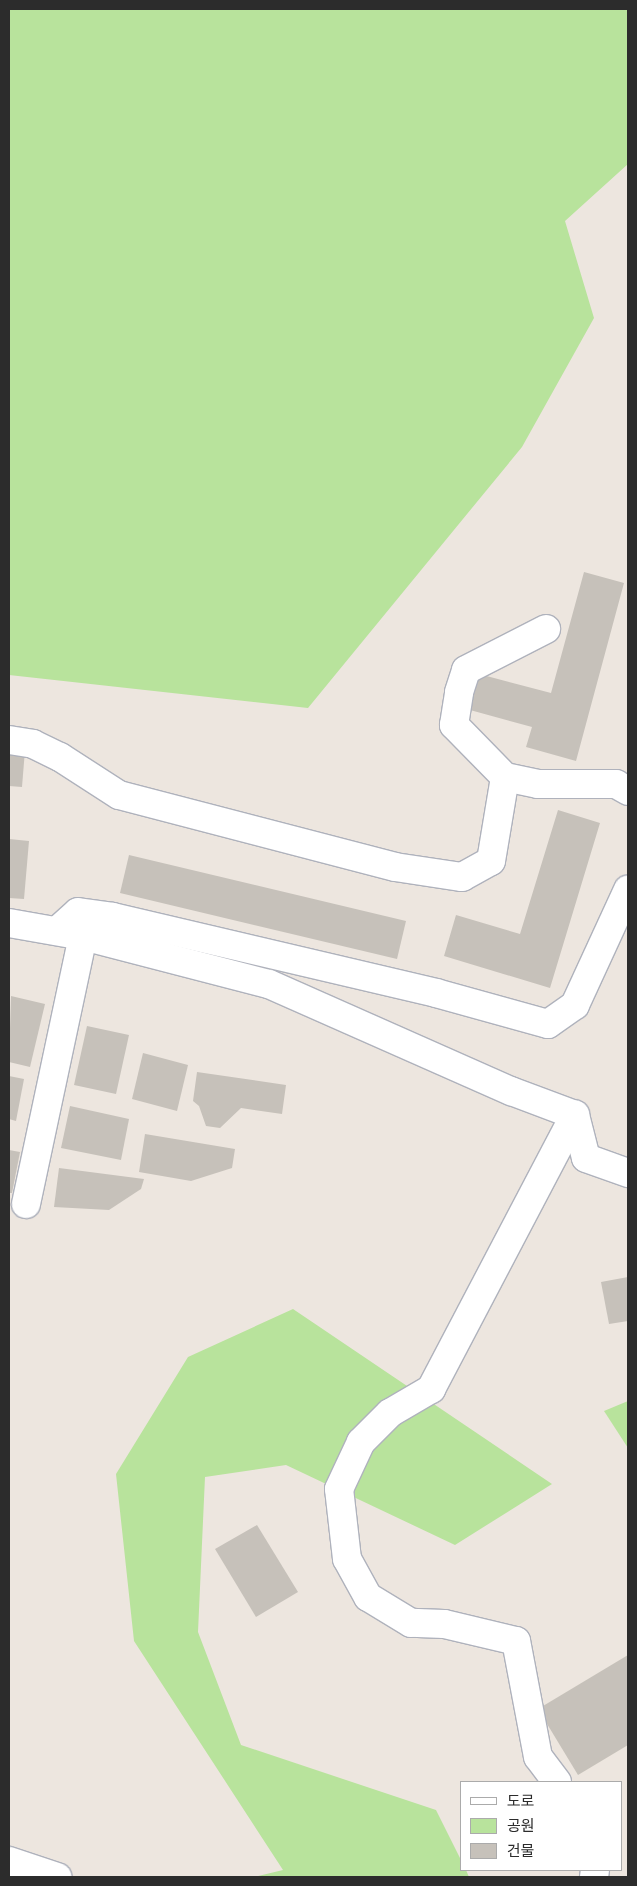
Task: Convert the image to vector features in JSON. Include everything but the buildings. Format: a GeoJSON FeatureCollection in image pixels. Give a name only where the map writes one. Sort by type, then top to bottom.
{"type":"FeatureCollection","features":[{"type":"Feature","properties":{"kind":"street"},"geometry":{"type":"LineString","coordinates":[[546,629],[466,670],[454,725],[505,777],[538,784],[616,784],[628,791]]}},
{"type":"Feature","properties":{"kind":"street"},"geometry":{"type":"LineString","coordinates":[[9,740],[33,744],[60,757],[119,795],[395,867],[462,877],[491,861],[505,777]]}},
{"type":"Feature","properties":{"kind":"street"},"geometry":{"type":"LineString","coordinates":[[26,1204],[70,933],[78,912],[113,917],[436,993],[548,1024],[575,1005],[628,890]]}},
{"type":"Feature","properties":{"kind":"street"},"geometry":{"type":"LineString","coordinates":[[9,923],[70,933],[270,984],[511,1091],[574,1115]]}},
{"type":"Feature","properties":{"kind":"street"},"geometry":{"type":"LineString","coordinates":[[574,1115],[586,1158],[628,1173]]}},
{"type":"Feature","properties":{"kind":"street"},"geometry":{"type":"LineString","coordinates":[[556,1781],[538,1757],[516,1641],[444,1624],[411,1623],[368,1597],[347,1559],[339,1489],[361,1442],[390,1413],[431,1389],[574,1115]]}},
{"type":"Feature","properties":{"kind":"street"},"geometry":{"type":"LineString","coordinates":[[9,1861],[57,1877]]}},
{"type":"Feature","properties":{"kind":"green space"},"geometry":{"type":"Polygon","coordinates":[[[9,9],[628,9],[628,164],[565,221],[594,318],[522,447],[308,708],[9,675],[9,9]]]}},
{"type":"Feature","properties":{"kind":"green space"},"geometry":{"type":"Polygon","coordinates":[[[293,1309],[552,1484],[455,1545],[286,1465],[205,1477],[198,1632],[241,1745],[436,1810],[460,1858],[460,1871],[466,1871],[469,1877],[254,1877],[283,1870],[134,1641],[116,1474],[188,1357],[293,1309]]]}},
{"type":"Feature","properties":{"kind":"green space"},"geometry":{"type":"Polygon","coordinates":[[[628,1401],[628,1448],[604,1411],[628,1401]]]}}]}
